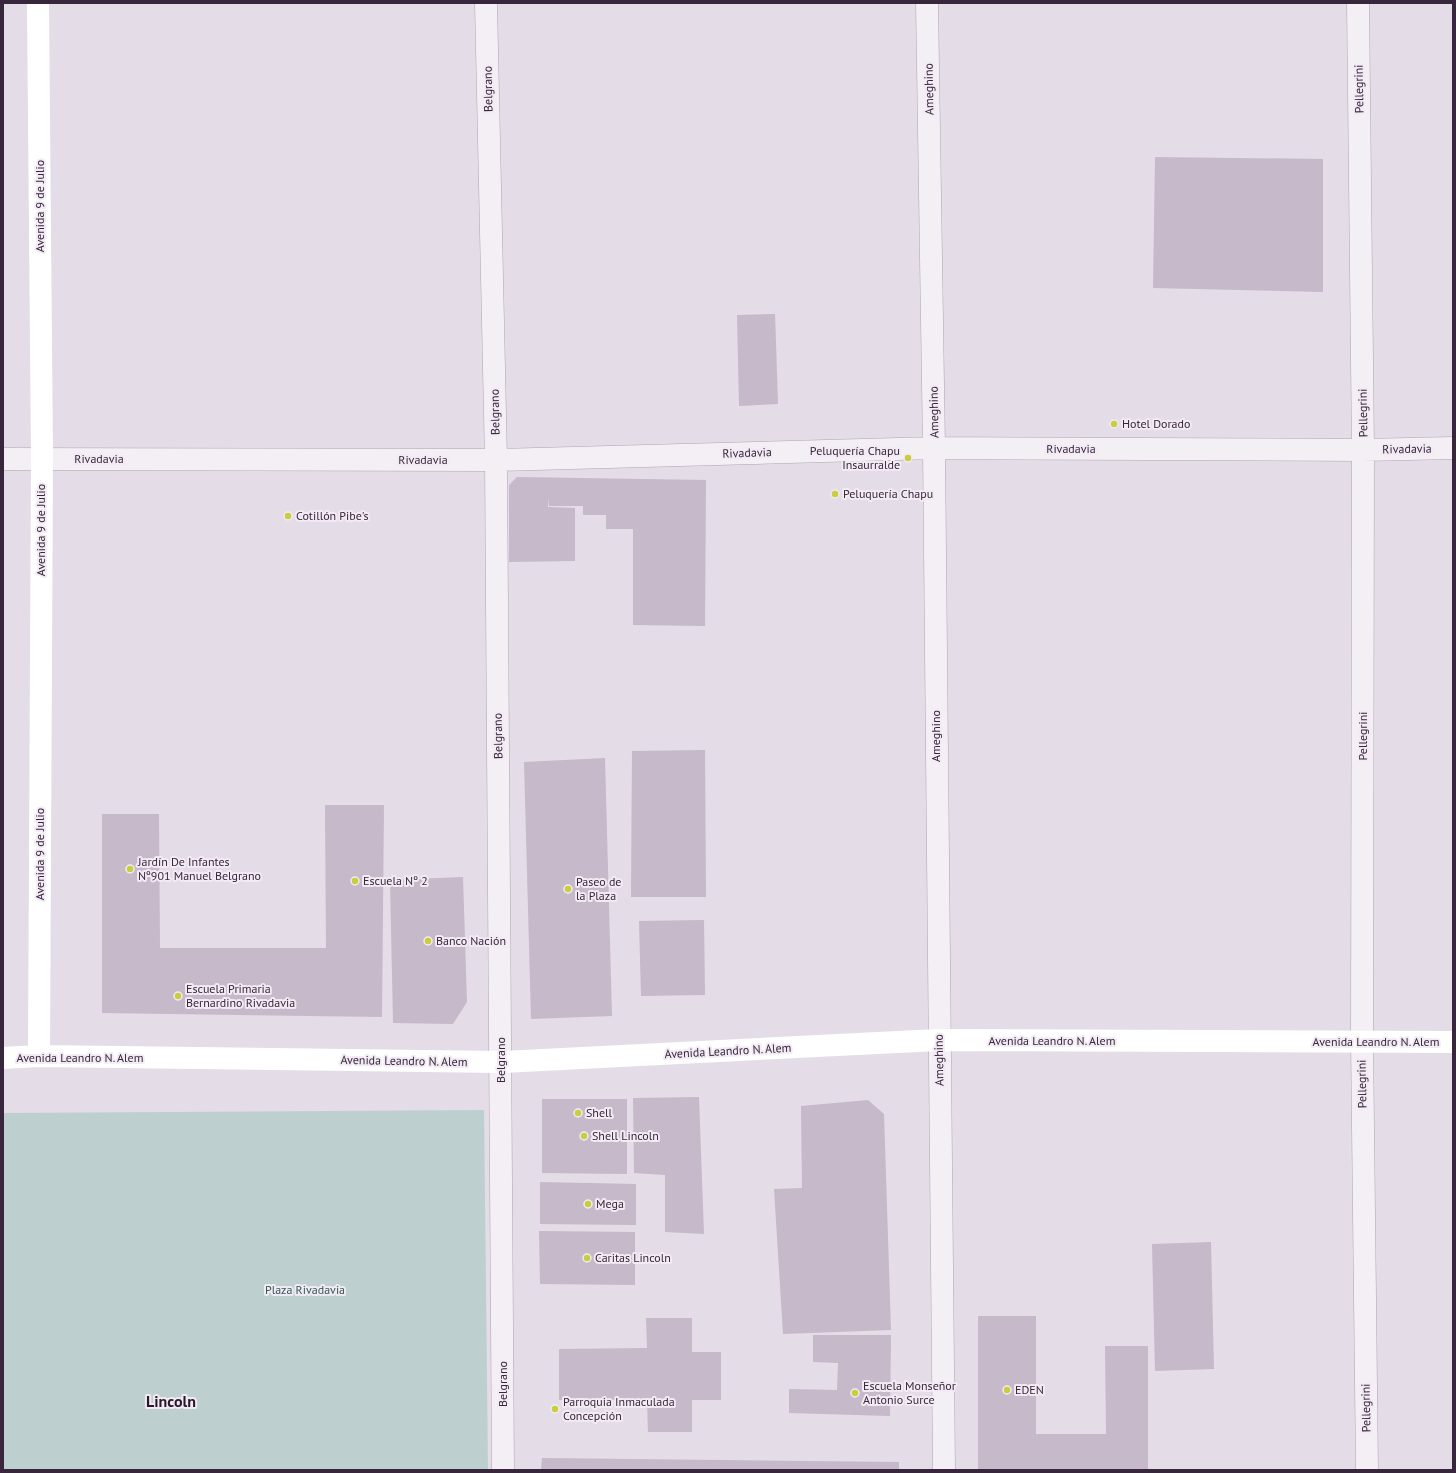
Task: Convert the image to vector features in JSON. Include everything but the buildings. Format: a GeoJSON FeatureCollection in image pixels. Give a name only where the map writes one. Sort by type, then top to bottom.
{"type":"FeatureCollection","features":[{"type":"Feature","properties":{"kind":"main road","name":"Avenida 9 de Julio"},"geometry":{"type":"LineString","coordinates":[[38,3],[42,459],[39,1056]]}},
{"type":"Feature","properties":{"kind":"main road","name":"Avenida Leandro N. Alem"},"geometry":{"type":"LineString","coordinates":[[3,1058],[39,1056],[501,1062],[938,1040],[1453,1042]]}},
{"type":"Feature","properties":{"kind":"street","name":"Belgrano"},"geometry":{"type":"LineString","coordinates":[[486,3],[496,460],[503,1470]]}},
{"type":"Feature","properties":{"kind":"street","name":"Ameghino"},"geometry":{"type":"LineString","coordinates":[[927,3],[934,448],[938,1040],[944,1470]]}},
{"type":"Feature","properties":{"kind":"street","name":"Pellegrini"},"geometry":{"type":"LineString","coordinates":[[1358,3],[1364,450],[1362,1042],[1367,1470]]}},
{"type":"Feature","properties":{"kind":"street","name":"Rivadavia"},"geometry":{"type":"LineString","coordinates":[[3,459],[496,460],[934,448],[1364,450],[1453,448]]}},
{"type":"Feature","properties":{"kind":"green space","name":"Plaza Rivadavia"},"geometry":{"type":"Polygon","coordinates":[[[484,1110],[488,1470],[3,1470],[3,1113],[484,1110]]]}},
{"type":"Feature","properties":{"kind":"place","name":"Hotel Dorado"},"geometry":{"type":"Point","coordinates":[1114,424]}},
{"type":"Feature","properties":{"kind":"place","name":"Peluquería Chapu Insaurralde"},"geometry":{"type":"Point","coordinates":[908,458]}},
{"type":"Feature","properties":{"kind":"place","name":"Peluquería Chapu"},"geometry":{"type":"Point","coordinates":[835,494]}},
{"type":"Feature","properties":{"kind":"place","name":"Cotillón Pibe's"},"geometry":{"type":"Point","coordinates":[288,516]}},
{"type":"Feature","properties":{"kind":"place","name":"Jardín De Infantes Nº901 Manuel Belgrano"},"geometry":{"type":"Point","coordinates":[130,869]}},
{"type":"Feature","properties":{"kind":"place","name":"Escuela Nº 2"},"geometry":{"type":"Point","coordinates":[355,881]}},
{"type":"Feature","properties":{"kind":"place","name":"Paseo de la Plaza"},"geometry":{"type":"Point","coordinates":[568,889]}},
{"type":"Feature","properties":{"kind":"place","name":"Banco Nación"},"geometry":{"type":"Point","coordinates":[428,941]}},
{"type":"Feature","properties":{"kind":"place","name":"Escuela Primaria Bernardino Rivadavia"},"geometry":{"type":"Point","coordinates":[178,996]}},
{"type":"Feature","properties":{"kind":"place","name":"Shell"},"geometry":{"type":"Point","coordinates":[578,1113]}},
{"type":"Feature","properties":{"kind":"place","name":"Shell Lincoln"},"geometry":{"type":"Point","coordinates":[584,1136]}},
{"type":"Feature","properties":{"kind":"place","name":"Mega"},"geometry":{"type":"Point","coordinates":[588,1204]}},
{"type":"Feature","properties":{"kind":"place","name":"Caritas Lincoln"},"geometry":{"type":"Point","coordinates":[587,1258]}},
{"type":"Feature","properties":{"kind":"place","name":"EDEN"},"geometry":{"type":"Point","coordinates":[1007,1390]}},
{"type":"Feature","properties":{"kind":"place","name":"Escuela Monseñor Antonio Surce"},"geometry":{"type":"Point","coordinates":[855,1393]}},
{"type":"Feature","properties":{"kind":"place","name":"Parroquia Inmaculada Concepción"},"geometry":{"type":"Point","coordinates":[555,1409]}},
{"type":"Feature","properties":{"kind":"district","name":"Lincoln"},"geometry":{"type":"Point","coordinates":[171,1401]}}]}
